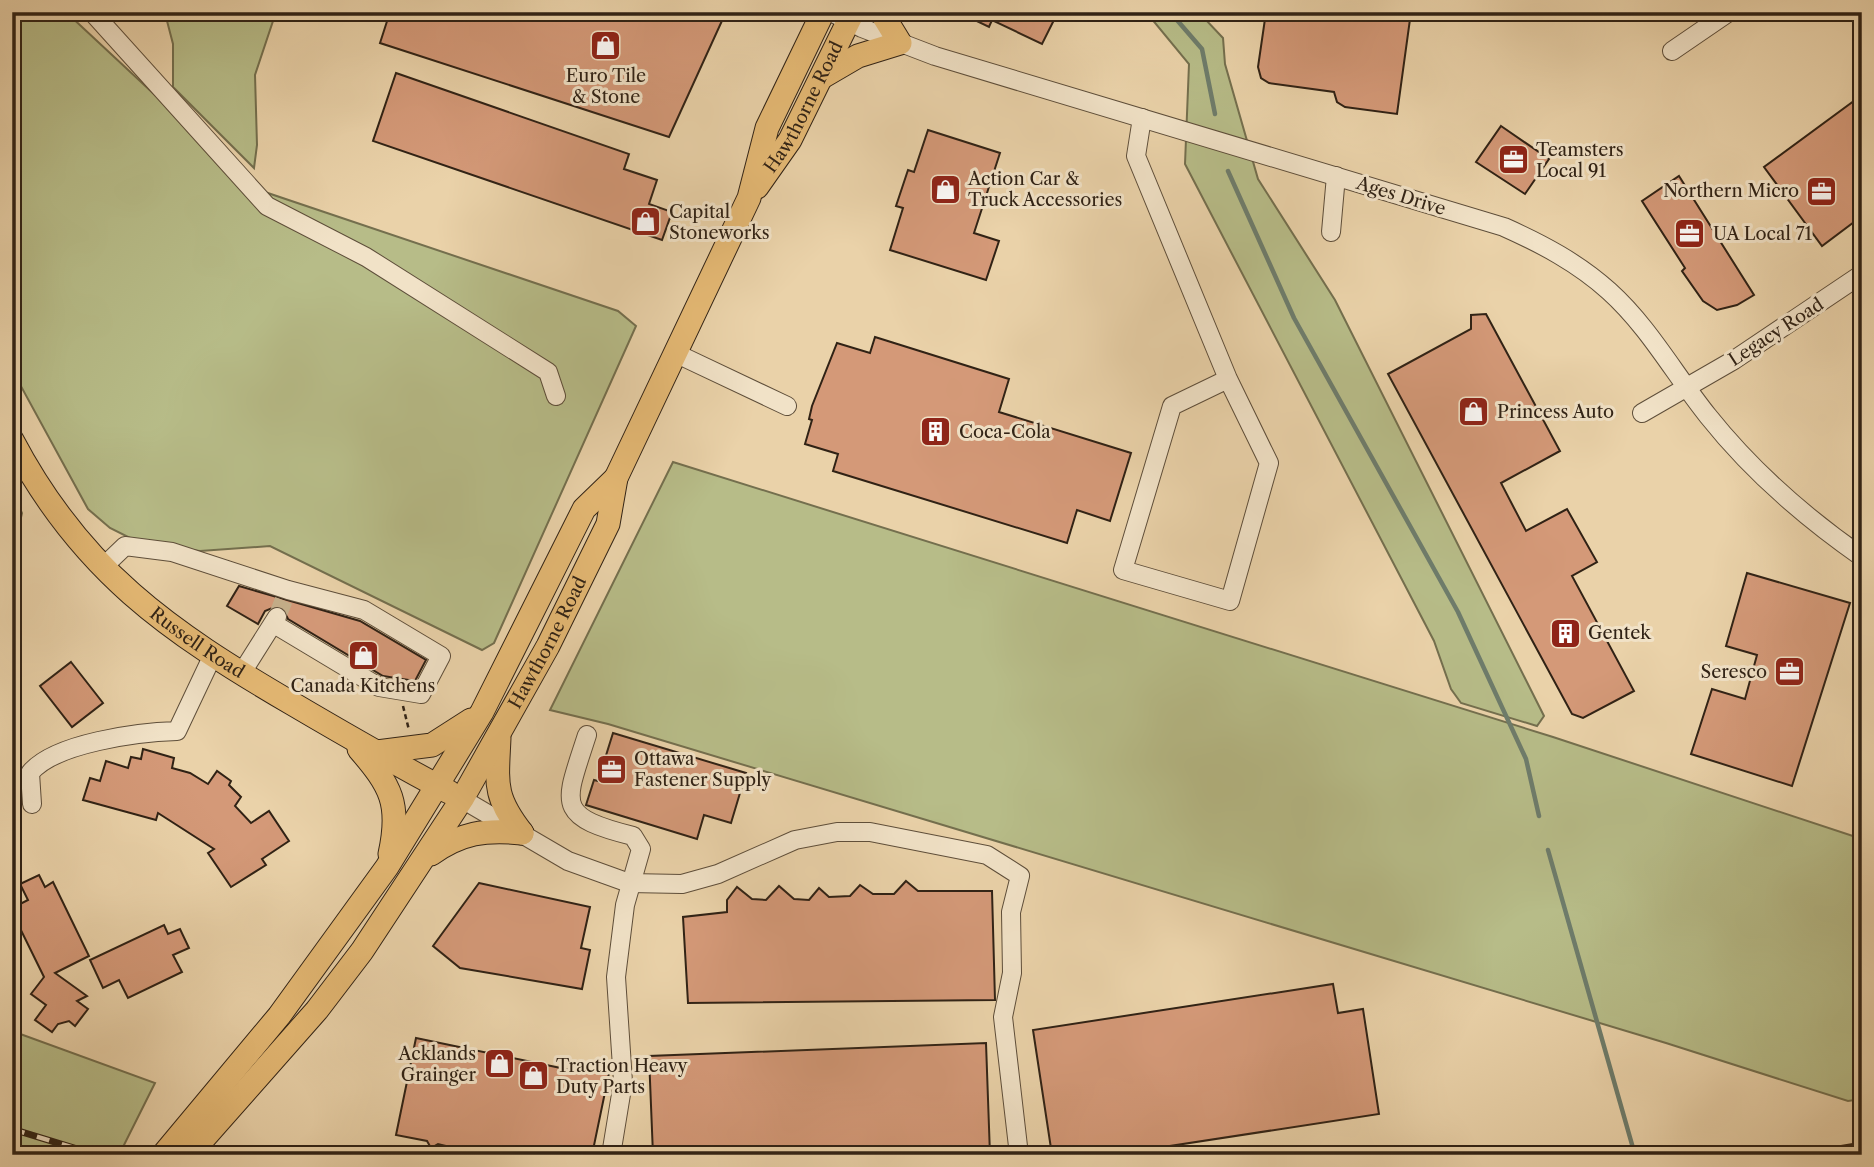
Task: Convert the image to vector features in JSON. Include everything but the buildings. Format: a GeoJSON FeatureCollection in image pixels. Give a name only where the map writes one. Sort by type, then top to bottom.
{"type":"FeatureCollection","features":[{"type":"Feature","properties":{"kind":"main road","name":"Hawthorne Road"},"geometry":{"type":"LineString","coordinates":[[749,198],[768,128],[822,12]]}},
{"type":"Feature","properties":{"kind":"main road"},"geometry":{"type":"LineString","coordinates":[[822,77],[858,56],[900,43],[881,12]]}},
{"type":"Feature","properties":{"kind":"main road","name":"Hawthorne Road"},"geometry":{"type":"LineString","coordinates":[[461,799],[548,646],[608,524],[616,478],[749,198],[790,141],[822,77],[844,15]]}},
{"type":"Feature","properties":{"kind":"main road","name":"Russell Road"},"geometry":{"type":"LineString","coordinates":[[12,440],[56,513],[102,568],[148,610],[212,657],[461,799]]}},
{"type":"Feature","properties":{"kind":"main road","name":"Hawthorne Road"},"geometry":{"type":"LineString","coordinates":[[436,785],[482,712],[584,509],[616,478]]}},
{"type":"Feature","properties":{"kind":"main road"},"geometry":{"type":"LineString","coordinates":[[376,752],[432,745],[453,734],[482,712]]}},
{"type":"Feature","properties":{"kind":"main road"},"geometry":{"type":"LineString","coordinates":[[348,736],[384,779],[394,799],[395,826],[387,867]]}},
{"type":"Feature","properties":{"kind":"main road"},"geometry":{"type":"LineString","coordinates":[[499,736],[498,790],[505,811],[522,833]]}},
{"type":"Feature","properties":{"kind":"main road"},"geometry":{"type":"LineString","coordinates":[[191,1141],[387,867],[436,785]]}},
{"type":"Feature","properties":{"kind":"main road"},"geometry":{"type":"LineString","coordinates":[[163,1155],[191,1141],[317,1010],[362,951],[461,799]]}},
{"type":"Feature","properties":{"kind":"main road"},"geometry":{"type":"LineString","coordinates":[[422,860],[469,833],[494,830],[522,833]]}},
{"type":"Feature","properties":{"kind":"street"},"geometry":{"type":"LineString","coordinates":[[92,12],[267,206],[366,257],[548,372],[556,396]]}},
{"type":"Feature","properties":{"kind":"street"},"geometry":{"type":"LineString","coordinates":[[1672,51],[1729,12]]}},
{"type":"Feature","properties":{"kind":"street","name":"Ages Drive"},"geometry":{"type":"LineString","coordinates":[[844,15],[900,43],[1504,227],[1542,245],[1577,266],[1610,292],[1688,387],[1709,417],[1815,524],[1862,557]]}},
{"type":"Feature","properties":{"kind":"street"},"geometry":{"type":"LineString","coordinates":[[1142,118],[1136,156],[1228,379],[1269,463],[1230,601],[1123,570],[1172,405],[1228,379]]}},
{"type":"Feature","properties":{"kind":"street"},"geometry":{"type":"LineString","coordinates":[[1331,232],[1336,176]]}},
{"type":"Feature","properties":{"kind":"street","name":"Legacy Road"},"geometry":{"type":"LineString","coordinates":[[1642,413],[1734,360],[1862,274]]}},
{"type":"Feature","properties":{"kind":"street"},"geometry":{"type":"LineString","coordinates":[[675,353],[787,406]]}},
{"type":"Feature","properties":{"kind":"street"},"geometry":{"type":"LineString","coordinates":[[102,568],[125,546],[172,552],[286,593],[364,610],[442,656],[421,694],[380,687],[275,620],[241,674]]}},
{"type":"Feature","properties":{"kind":"street"},"geometry":{"type":"LineString","coordinates":[[32,804],[30,773],[38,763],[85,745],[135,732],[177,731],[212,657]]}},
{"type":"Feature","properties":{"kind":"street"},"geometry":{"type":"LineString","coordinates":[[587,735],[569,790],[575,813],[584,821],[633,836],[641,849],[629,883],[616,977],[623,1083],[611,1155]]}},
{"type":"Feature","properties":{"kind":"street"},"geometry":{"type":"LineString","coordinates":[[461,799],[568,861],[629,883],[682,884],[718,874],[795,840],[837,832],[870,832],[928,841],[987,855],[1004,864],[1020,876],[1011,912],[1012,973],[1003,1017],[1020,1155]]}},
{"type":"Feature","properties":{"kind":"path"},"geometry":{"type":"LineString","coordinates":[[398,690],[412,740]]}},
{"type":"Feature","properties":{"kind":"green space"},"geometry":{"type":"Polygon","coordinates":[[[12,12],[67,13],[256,189],[618,311],[636,326],[494,643],[482,650],[270,546],[200,551],[144,545],[110,528],[88,509],[17,379],[12,358],[12,12]]]}},
{"type":"Feature","properties":{"kind":"green space"},"geometry":{"type":"Polygon","coordinates":[[[172,12],[244,20],[253,12],[276,12],[255,75],[257,145],[254,168],[173,87],[173,44],[167,21],[172,12]]]}},
{"type":"Feature","properties":{"kind":"green space"},"geometry":{"type":"Polygon","coordinates":[[[1146,12],[1188,12],[1207,21],[1223,38],[1225,64],[1258,179],[1335,300],[1544,716],[1537,726],[1461,703],[1451,689],[1434,641],[1185,164],[1189,64],[1146,12]]]}},
{"type":"Feature","properties":{"kind":"green space"},"geometry":{"type":"Polygon","coordinates":[[[673,462],[1553,737],[1862,839],[1862,1099],[1848,1101],[1666,1043],[608,724],[550,710],[673,462]]]}},
{"type":"Feature","properties":{"kind":"green space"},"geometry":{"type":"Polygon","coordinates":[[[12,492],[22,513],[12,557],[12,492]]]}},
{"type":"Feature","properties":{"kind":"green space"},"geometry":{"type":"Polygon","coordinates":[[[12,1031],[155,1083],[119,1155],[12,1155],[12,1031]]]}},
{"type":"Feature","properties":{"kind":"waterway"},"geometry":{"type":"LineString","coordinates":[[1170,12],[1202,49],[1215,114]]}},
{"type":"Feature","properties":{"kind":"waterway"},"geometry":{"type":"LineString","coordinates":[[1228,171],[1294,318],[1458,612],[1526,759],[1539,816]]}},
{"type":"Feature","properties":{"kind":"waterway"},"geometry":{"type":"LineString","coordinates":[[1548,850],[1633,1148]]}},
{"type":"Feature","properties":{"kind":"tunnel"},"geometry":{"type":"LineString","coordinates":[[277,617],[285,597]]}},
{"type":"Feature","properties":{"kind":"railway"},"geometry":{"type":"LineString","coordinates":[[12,1129],[97,1155]]}},
{"type":"Feature","properties":{"kind":"railway"},"geometry":{"type":"LineString","coordinates":[[1803,1155],[1862,1145]]}},
{"type":"Feature","properties":{"kind":"place","name":"Euro Tile & Stone"},"geometry":{"type":"Point","coordinates":[606,46]}},
{"type":"Feature","properties":{"kind":"place","name":"Teamsters Local 91"},"geometry":{"type":"Point","coordinates":[1513,160]}},
{"type":"Feature","properties":{"kind":"place","name":"Action Car & Truck Accessories"},"geometry":{"type":"Point","coordinates":[945,189]}},
{"type":"Feature","properties":{"kind":"place","name":"Northern Micro"},"geometry":{"type":"Point","coordinates":[1822,191]}},
{"type":"Feature","properties":{"kind":"place","name":"Capital Stoneworks"},"geometry":{"type":"Point","coordinates":[646,222]}},
{"type":"Feature","properties":{"kind":"place","name":"UA Local 71"},"geometry":{"type":"Point","coordinates":[1690,234]}},
{"type":"Feature","properties":{"kind":"place","name":"Princess Auto"},"geometry":{"type":"Point","coordinates":[1474,412]}},
{"type":"Feature","properties":{"kind":"place","name":"Coca-Cola"},"geometry":{"type":"Point","coordinates":[936,432]}},
{"type":"Feature","properties":{"kind":"place","name":"Gentek"},"geometry":{"type":"Point","coordinates":[1565,633]}},
{"type":"Feature","properties":{"kind":"place","name":"Canada Kitchens"},"geometry":{"type":"Point","coordinates":[363,656]}},
{"type":"Feature","properties":{"kind":"place","name":"Seresco"},"geometry":{"type":"Point","coordinates":[1790,672]}},
{"type":"Feature","properties":{"kind":"place","name":"Ottawa Fastener Supply"},"geometry":{"type":"Point","coordinates":[611,769]}},
{"type":"Feature","properties":{"kind":"place","name":"Acklands Grainger"},"geometry":{"type":"Point","coordinates":[499,1064]}},
{"type":"Feature","properties":{"kind":"place","name":"Traction Heavy Duty Parts"},"geometry":{"type":"Point","coordinates":[533,1076]}}]}
